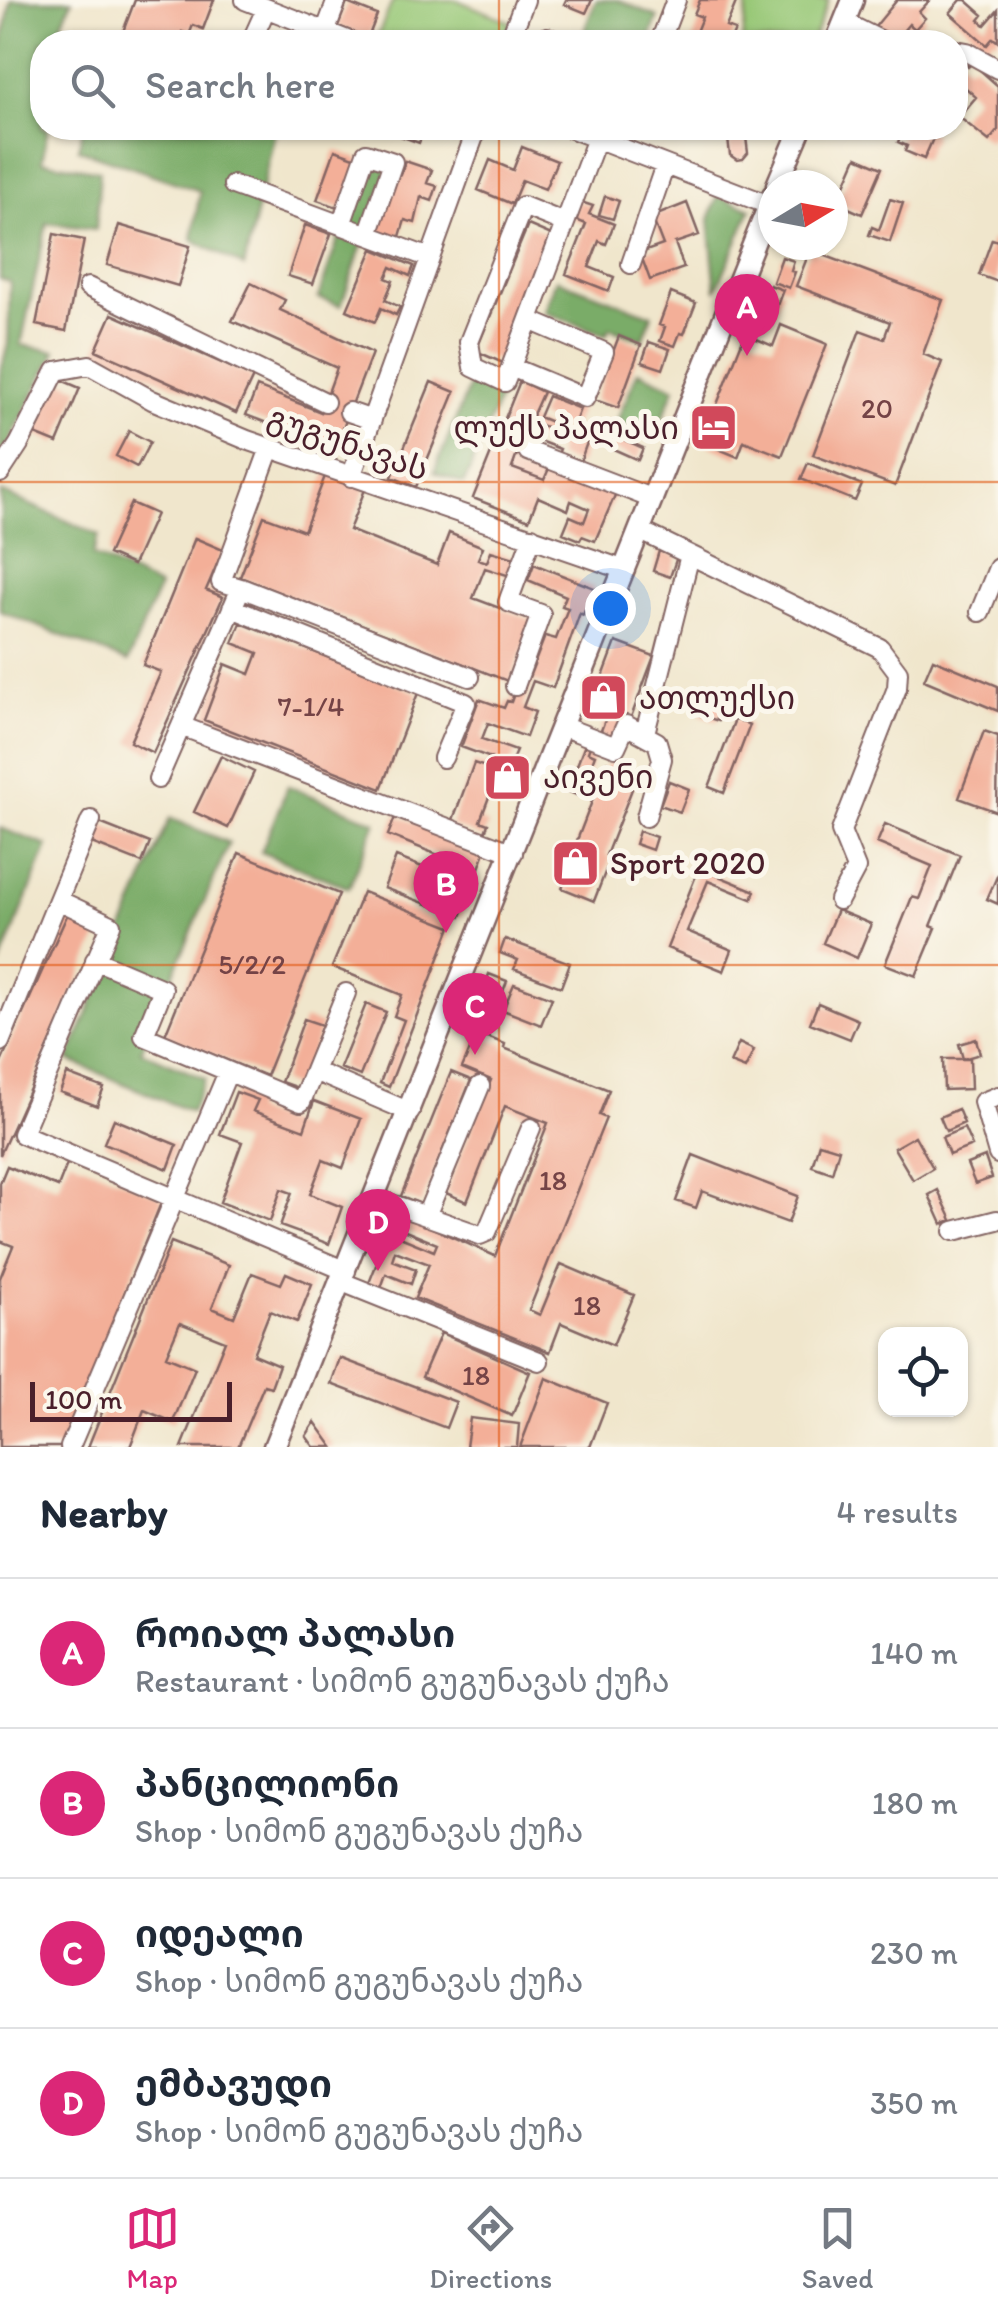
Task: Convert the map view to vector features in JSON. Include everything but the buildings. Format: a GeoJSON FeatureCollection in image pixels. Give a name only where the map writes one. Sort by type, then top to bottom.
{"type":"FeatureCollection","features":[{"type":"Feature","properties":{"kind":"main road"},"geometry":{"type":"LineString","coordinates":[[841,30],[853,0]]}},
{"type":"Feature","properties":{"kind":"main road"},"geometry":{"type":"LineString","coordinates":[[783,170],[796,140]]}},
{"type":"Feature","properties":{"kind":"main road"},"geometry":{"type":"LineString","coordinates":[[274,1447],[758,233]]}},
{"type":"Feature","properties":{"kind":"street"},"geometry":{"type":"LineString","coordinates":[[244,0],[320,30]]}},
{"type":"Feature","properties":{"kind":"street"},"geometry":{"type":"LineString","coordinates":[[326,30],[337,0]]}},
{"type":"Feature","properties":{"kind":"street"},"geometry":{"type":"LineString","coordinates":[[513,30],[524,0]]}},
{"type":"Feature","properties":{"kind":"street"},"geometry":{"type":"LineString","coordinates":[[665,30],[676,0]]}},
{"type":"Feature","properties":{"kind":"street"},"geometry":{"type":"LineString","coordinates":[[256,30],[266,8]]}},
{"type":"Feature","properties":{"kind":"street"},"geometry":{"type":"LineString","coordinates":[[844,22],[860,30]]}},
{"type":"Feature","properties":{"kind":"street"},"geometry":{"type":"LineString","coordinates":[[968,53],[998,69]]}},
{"type":"Feature","properties":{"kind":"street"},"geometry":{"type":"LineString","coordinates":[[352,477],[473,140]]}},
{"type":"Feature","properties":{"kind":"street"},"geometry":{"type":"LineString","coordinates":[[565,223],[523,206],[469,342],[473,367],[505,382],[511,368],[596,140]]}},
{"type":"Feature","properties":{"kind":"street"},"geometry":{"type":"LineString","coordinates":[[602,140],[665,164],[758,191]]}},
{"type":"Feature","properties":{"kind":"street"},"geometry":{"type":"LineString","coordinates":[[618,146],[621,140]]}},
{"type":"Feature","properties":{"kind":"street"},"geometry":{"type":"LineString","coordinates":[[341,225],[366,153],[393,162],[368,235]]}},
{"type":"Feature","properties":{"kind":"street"},"geometry":{"type":"LineString","coordinates":[[631,264],[665,164]]}},
{"type":"Feature","properties":{"kind":"street"},"geometry":{"type":"LineString","coordinates":[[233,185],[430,258]]}},
{"type":"Feature","properties":{"kind":"street"},"geometry":{"type":"LineString","coordinates":[[88,287],[324,402]]}},
{"type":"Feature","properties":{"kind":"street"},"geometry":{"type":"LineString","coordinates":[[511,368],[585,398],[604,352],[528,320]]}},
{"type":"Feature","properties":{"kind":"street","name":"გუგუნავას"},"geometry":{"type":"LineString","coordinates":[[0,474],[20,444],[56,371],[89,365],[152,400],[270,448],[625,570]]}},
{"type":"Feature","properties":{"kind":"street"},"geometry":{"type":"LineString","coordinates":[[349,412],[372,420]]}},
{"type":"Feature","properties":{"kind":"street"},"geometry":{"type":"LineString","coordinates":[[270,448],[221,582],[470,677]]}},
{"type":"Feature","properties":{"kind":"street"},"geometry":{"type":"LineString","coordinates":[[528,451],[654,499]]}},
{"type":"Feature","properties":{"kind":"street"},"geometry":{"type":"LineString","coordinates":[[641,531],[880,648],[898,672],[897,688],[840,830],[856,868],[840,900]]}},
{"type":"Feature","properties":{"kind":"street"},"geometry":{"type":"LineString","coordinates":[[515,686],[541,614],[508,602],[532,538]]}},
{"type":"Feature","properties":{"kind":"street"},"geometry":{"type":"LineString","coordinates":[[645,733],[690,555]]}},
{"type":"Feature","properties":{"kind":"street"},"geometry":{"type":"LineString","coordinates":[[980,612],[998,568]]}},
{"type":"Feature","properties":{"kind":"street"},"geometry":{"type":"LineString","coordinates":[[158,779],[241,588]]}},
{"type":"Feature","properties":{"kind":"street"},"geometry":{"type":"LineString","coordinates":[[232,608],[466,703],[443,758]]}},
{"type":"Feature","properties":{"kind":"street"},"geometry":{"type":"LineString","coordinates":[[564,727],[616,747],[626,725],[657,742],[662,759],[646,817]]}},
{"type":"Feature","properties":{"kind":"street"},"geometry":{"type":"LineString","coordinates":[[181,726],[514,852]]}},
{"type":"Feature","properties":{"kind":"street"},"geometry":{"type":"LineString","coordinates":[[0,1042],[92,820]]}},
{"type":"Feature","properties":{"kind":"street"},"geometry":{"type":"LineString","coordinates":[[58,900],[110,925],[22,1134],[176,1198],[539,1361]]}},
{"type":"Feature","properties":{"kind":"street"},"geometry":{"type":"LineString","coordinates":[[95,960],[163,989],[144,1036],[301,1102],[346,993]]}},
{"type":"Feature","properties":{"kind":"street"},"geometry":{"type":"LineString","coordinates":[[314,1071],[410,1112]]}},
{"type":"Feature","properties":{"kind":"street"},"geometry":{"type":"LineString","coordinates":[[70,1447],[228,1072]]}},
{"type":"Feature","properties":{"kind":"street"},"geometry":{"type":"LineString","coordinates":[[426,1216],[480,1086]]}},
{"type":"Feature","properties":{"kind":"street"},"geometry":{"type":"LineString","coordinates":[[998,1096],[982,1102],[998,1154]]}},
{"type":"Feature","properties":{"kind":"street"},"geometry":{"type":"LineString","coordinates":[[375,1198],[473,1234],[487,1232],[531,1128]]}},
{"type":"Feature","properties":{"kind":"street"},"geometry":{"type":"LineString","coordinates":[[954,1231],[998,1221]]}},
{"type":"Feature","properties":{"kind":"green space"},"geometry":{"type":"Polygon","coordinates":[[[11,0],[72,0],[59,30],[30,30],[30,140],[46,140],[42,161],[100,171],[96,229],[47,223],[21,345],[56,351],[0,460],[0,374],[8,343],[10,282],[0,279],[0,56],[11,0]]]}},
{"type":"Feature","properties":{"kind":"green space"},"geometry":{"type":"Polygon","coordinates":[[[393,0],[457,0],[511,22],[508,30],[380,30],[393,0]]]}},
{"type":"Feature","properties":{"kind":"green space"},"geometry":{"type":"Polygon","coordinates":[[[596,0],[618,0],[658,17],[653,30],[584,30],[596,0]]]}},
{"type":"Feature","properties":{"kind":"green space"},"geometry":{"type":"Polygon","coordinates":[[[748,0],[829,0],[817,30],[744,30],[748,0]]]}},
{"type":"Feature","properties":{"kind":"green space"},"geometry":{"type":"Polygon","coordinates":[[[80,140],[273,140],[244,267],[192,239],[200,191],[78,149],[80,140]]]}},
{"type":"Feature","properties":{"kind":"green space"},"geometry":{"type":"Polygon","coordinates":[[[367,156],[390,164],[341,306],[318,298],[367,156]]]}},
{"type":"Feature","properties":{"kind":"green space"},"geometry":{"type":"Polygon","coordinates":[[[718,196],[751,209],[716,291],[709,219],[718,196]]]}},
{"type":"Feature","properties":{"kind":"green space"},"geometry":{"type":"Polygon","coordinates":[[[556,279],[652,315],[643,340],[610,328],[606,335],[544,312],[556,279]]]}},
{"type":"Feature","properties":{"kind":"green space"},"geometry":{"type":"Polygon","coordinates":[[[638,371],[675,388],[655,437],[617,421],[638,371]]]}},
{"type":"Feature","properties":{"kind":"green space"},"geometry":{"type":"Polygon","coordinates":[[[470,384],[500,397],[464,484],[434,472],[470,384]]]}},
{"type":"Feature","properties":{"kind":"green space"},"geometry":{"type":"Polygon","coordinates":[[[1,492],[99,535],[93,555],[159,587],[128,662],[0,611],[1,492]]]}},
{"type":"Feature","properties":{"kind":"green space"},"geometry":{"type":"Polygon","coordinates":[[[288,786],[376,822],[349,888],[261,852],[288,786]]]}},
{"type":"Feature","properties":{"kind":"green space"},"geometry":{"type":"Polygon","coordinates":[[[170,818],[229,843],[141,1051],[205,1079],[191,1112],[68,1060],[170,818]]]}},
{"type":"Feature","properties":{"kind":"green space"},"geometry":{"type":"Polygon","coordinates":[[[0,828],[48,846],[0,965],[0,828]]]}},
{"type":"Feature","properties":{"kind":"place","name":"როიალ პალასი"},"geometry":{"type":"Point","coordinates":[747,356]}},
{"type":"Feature","properties":{"kind":"place","name":"ლუქს პალასი"},"geometry":{"type":"Point","coordinates":[714,428]}},
{"type":"Feature","properties":{"kind":"place","name":"ათლუქსი"},"geometry":{"type":"Point","coordinates":[604,698]}},
{"type":"Feature","properties":{"kind":"place","name":"აივენი"},"geometry":{"type":"Point","coordinates":[508,777]}},
{"type":"Feature","properties":{"kind":"place","name":"Sport 2020"},"geometry":{"type":"Point","coordinates":[575,863]}},
{"type":"Feature","properties":{"kind":"place","name":"პანცილიონი"},"geometry":{"type":"Point","coordinates":[446,933]}},
{"type":"Feature","properties":{"kind":"place","name":"იდეალი"},"geometry":{"type":"Point","coordinates":[475,1055]}},
{"type":"Feature","properties":{"kind":"place","name":"ემბავუდი"},"geometry":{"type":"Point","coordinates":[378,1271]}}]}
